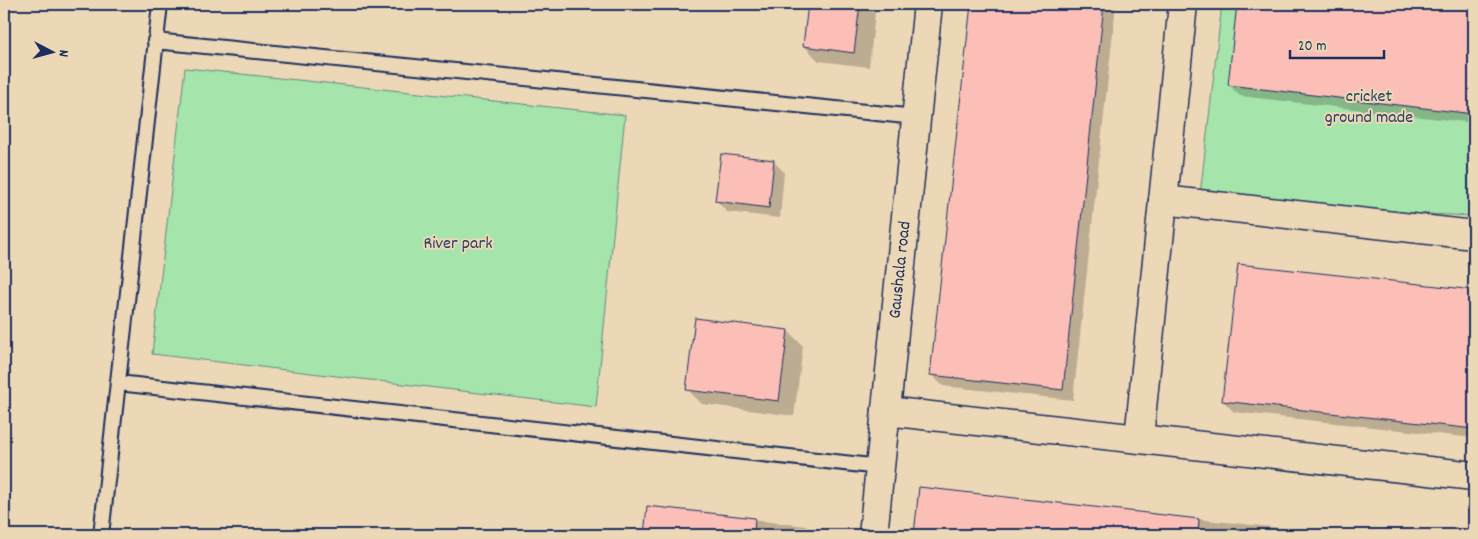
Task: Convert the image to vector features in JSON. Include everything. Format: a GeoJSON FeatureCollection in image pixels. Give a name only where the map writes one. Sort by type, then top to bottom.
{"type":"FeatureCollection","features":[{"type":"Feature","properties":{"kind":"street","name":"Gaushala road"},"geometry":{"type":"LineString","coordinates":[[873,535],[928,4]]}},
{"type":"Feature","properties":{"kind":"street"},"geometry":{"type":"LineString","coordinates":[[1139,438],[1183,4]]}},
{"type":"Feature","properties":{"kind":"street"},"geometry":{"type":"LineString","coordinates":[[1163,200],[1474,236]]}},
{"type":"Feature","properties":{"kind":"street"},"geometry":{"type":"LineString","coordinates":[[886,411],[1474,476]]}},
{"type":"Feature","properties":{"kind":"lane"},"geometry":{"type":"LineString","coordinates":[[102,535],[160,4]]}},
{"type":"Feature","properties":{"kind":"lane"},"geometry":{"type":"LineString","coordinates":[[156,41],[916,117]]}},
{"type":"Feature","properties":{"kind":"lane"},"geometry":{"type":"LineString","coordinates":[[118,383],[880,467]]}},
{"type":"Feature","properties":{"kind":"green space","name":"cricket ground made"},"geometry":{"type":"Polygon","coordinates":[[[1222,4],[1474,4],[1474,216],[1199,204],[1222,4]]]}},
{"type":"Feature","properties":{"kind":"green space","name":"River park"},"geometry":{"type":"Polygon","coordinates":[[[185,68],[625,115],[596,407],[152,354],[185,68]]]}},
{"type":"Feature","properties":{"kind":"building"},"geometry":{"type":"Polygon","coordinates":[[[808,4],[860,4],[854,53],[803,46],[808,4]]]}},
{"type":"Feature","properties":{"kind":"building"},"geometry":{"type":"Polygon","coordinates":[[[971,4],[1104,4],[1063,390],[930,375],[971,4]]]}},
{"type":"Feature","properties":{"kind":"building"},"geometry":{"type":"Polygon","coordinates":[[[1237,4],[1474,4],[1474,114],[1228,85],[1237,4]]]}},
{"type":"Feature","properties":{"kind":"building"},"geometry":{"type":"Polygon","coordinates":[[[721,154],[774,160],[769,208],[715,201],[721,154]]]}},
{"type":"Feature","properties":{"kind":"building"},"geometry":{"type":"Polygon","coordinates":[[[1238,264],[1474,290],[1474,429],[1222,401],[1238,264]]]}},
{"type":"Feature","properties":{"kind":"building"},"geometry":{"type":"Polygon","coordinates":[[[695,318],[788,330],[779,401],[686,390],[695,318]]]}},
{"type":"Feature","properties":{"kind":"building"},"geometry":{"type":"Polygon","coordinates":[[[919,487],[1199,519],[1198,535],[914,535],[919,487]]]}},
{"type":"Feature","properties":{"kind":"building"},"geometry":{"type":"Polygon","coordinates":[[[647,506],[755,518],[754,535],[644,535],[647,506]]]}}]}
